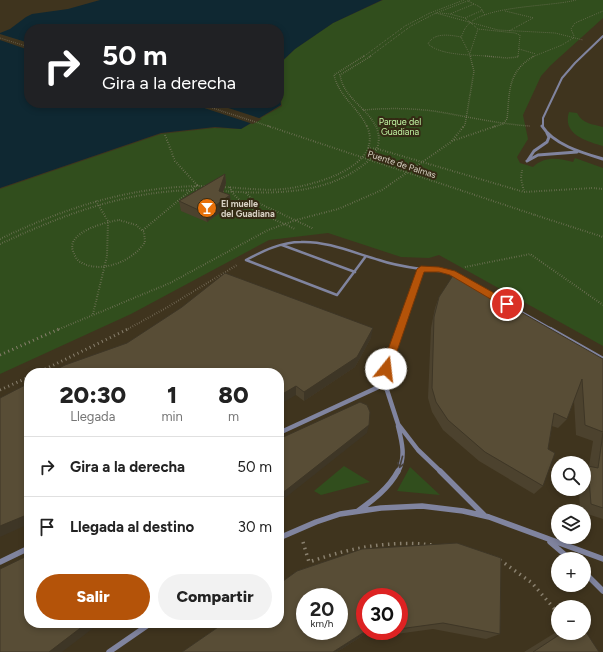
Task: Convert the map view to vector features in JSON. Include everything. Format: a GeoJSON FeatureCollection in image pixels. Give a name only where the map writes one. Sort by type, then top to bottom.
{"type":"FeatureCollection","features":[{"type":"Feature","properties":{"kind":"street"},"geometry":{"type":"LineString","coordinates":[[527,161],[534,150],[547,142],[549,137],[542,126],[543,121],[552,96],[563,76],[603,36]]}},
{"type":"Feature","properties":{"kind":"street"},"geometry":{"type":"LineString","coordinates":[[546,132],[579,152],[603,159]]}},
{"type":"Feature","properties":{"kind":"street"},"geometry":{"type":"LineString","coordinates":[[527,161],[538,155],[579,152]]}},
{"type":"Feature","properties":{"kind":"street"},"geometry":{"type":"LineString","coordinates":[[358,511],[384,491],[394,480],[402,464],[403,450],[398,424],[385,384],[386,369],[389,356],[421,269],[439,270],[452,273],[466,281]]}},
{"type":"Feature","properties":{"kind":"street"},"geometry":{"type":"LineString","coordinates":[[500,301],[603,359]]}},
{"type":"Feature","properties":{"kind":"street"},"geometry":{"type":"LineString","coordinates":[[284,431],[385,384]]}},
{"type":"Feature","properties":{"kind":"street"},"geometry":{"type":"LineString","coordinates":[[398,424],[418,450],[484,515]]}},
{"type":"Feature","properties":{"kind":"street"},"geometry":{"type":"LineString","coordinates":[[284,536],[322,520],[358,511],[387,507],[447,509],[484,515],[548,540],[603,559]]}},
{"type":"Feature","properties":{"kind":"street"},"geometry":{"type":"LineString","coordinates":[[548,540],[562,552]]}},
{"type":"Feature","properties":{"kind":"street"},"geometry":{"type":"LineString","coordinates":[[0,562],[24,550]]}},
{"type":"Feature","properties":{"kind":"street"},"geometry":{"type":"LineString","coordinates":[[591,579],[603,591]]}},
{"type":"Feature","properties":{"kind":"street"},"geometry":{"type":"LineString","coordinates":[[109,652],[143,628]]}},
{"type":"Feature","properties":{"kind":"lane"},"geometry":{"type":"LineString","coordinates":[[246,260],[258,253],[280,245],[310,242],[328,245],[405,268],[421,269]]}},
{"type":"Feature","properties":{"kind":"lane"},"geometry":{"type":"LineString","coordinates":[[280,245],[355,272]]}},
{"type":"Feature","properties":{"kind":"lane"},"geometry":{"type":"LineString","coordinates":[[246,260],[337,295],[366,256]]}},
{"type":"Feature","properties":{"kind":"path"},"geometry":{"type":"LineString","coordinates":[[217,186],[283,189],[310,185],[333,177],[359,162],[368,148],[370,139],[369,131],[365,122],[340,93],[335,83],[334,75],[410,23],[430,13],[464,0]]}},
{"type":"Feature","properties":{"kind":"path"},"geometry":{"type":"LineString","coordinates":[[215,191],[286,192],[324,185],[350,175],[365,165],[378,149],[379,138],[377,129],[363,110],[347,94],[342,84],[340,75],[350,67],[378,51],[397,35],[415,23],[435,13],[469,0],[483,10],[485,15]]}},
{"type":"Feature","properties":{"kind":"path"},"geometry":{"type":"LineString","coordinates":[[0,355],[93,314],[170,283],[249,239],[284,224],[338,209],[370,196],[395,182],[451,142],[465,125],[474,71],[470,54],[462,37],[463,30],[470,23],[485,15],[503,10],[558,5],[576,0]]}},
{"type":"Feature","properties":{"kind":"path"},"geometry":{"type":"LineString","coordinates":[[450,14],[474,4]]}},
{"type":"Feature","properties":{"kind":"path"},"geometry":{"type":"LineString","coordinates":[[465,18],[483,10]]}},
{"type":"Feature","properties":{"kind":"path"},"geometry":{"type":"LineString","coordinates":[[503,10],[534,18],[509,32]]}},
{"type":"Feature","properties":{"kind":"path"},"geometry":{"type":"LineString","coordinates":[[575,37],[571,29],[575,23],[603,11]]}},
{"type":"Feature","properties":{"kind":"path"},"geometry":{"type":"LineString","coordinates":[[435,13],[450,14],[465,18],[478,29],[509,32],[537,31],[575,37]]}},
{"type":"Feature","properties":{"kind":"path"},"geometry":{"type":"LineString","coordinates":[[435,13],[520,35],[518,57],[513,58],[441,52],[428,44],[431,38],[436,36],[450,35],[462,37]]}},
{"type":"Feature","properties":{"kind":"path"},"geometry":{"type":"LineString","coordinates":[[470,54],[478,29]]}},
{"type":"Feature","properties":{"kind":"path"},"geometry":{"type":"LineString","coordinates":[[563,34],[572,33]]}},
{"type":"Feature","properties":{"kind":"path"},"geometry":{"type":"LineString","coordinates":[[451,142],[503,124],[507,119],[512,76],[517,68],[536,54],[567,44],[575,37]]}},
{"type":"Feature","properties":{"kind":"path"},"geometry":{"type":"LineString","coordinates":[[0,38],[24,45]]}},
{"type":"Feature","properties":{"kind":"path"},"geometry":{"type":"LineString","coordinates":[[519,49],[536,54]]}},
{"type":"Feature","properties":{"kind":"path","name":"Puente de Palmas"},"geometry":{"type":"LineString","coordinates":[[212,108],[603,237]]}},
{"type":"Feature","properties":{"kind":"path"},"geometry":{"type":"LineString","coordinates":[[363,110],[407,109],[433,111],[503,124],[542,126]]}},
{"type":"Feature","properties":{"kind":"path"},"geometry":{"type":"LineString","coordinates":[[165,135],[175,161],[197,185]]}},
{"type":"Feature","properties":{"kind":"path"},"geometry":{"type":"LineString","coordinates":[[368,148],[378,149],[524,192],[593,188],[603,189]]}},
{"type":"Feature","properties":{"kind":"path"},"geometry":{"type":"LineString","coordinates":[[524,192],[520,175],[527,161]]}},
{"type":"Feature","properties":{"kind":"path"},"geometry":{"type":"LineString","coordinates":[[144,230],[197,185]]}},
{"type":"Feature","properties":{"kind":"path"},"geometry":{"type":"LineString","coordinates":[[0,239],[25,226],[96,201],[140,191],[197,185],[210,186]]}},
{"type":"Feature","properties":{"kind":"path"},"geometry":{"type":"LineString","coordinates":[[230,187],[231,192],[247,206],[311,238],[310,242]]}},
{"type":"Feature","properties":{"kind":"path"},"geometry":{"type":"LineString","coordinates":[[0,244],[42,224],[97,205],[146,194],[192,189],[200,190]]}},
{"type":"Feature","properties":{"kind":"path"},"geometry":{"type":"LineString","coordinates":[[93,314],[107,256],[108,221],[97,205],[96,201]]}},
{"type":"Feature","properties":{"kind":"path"},"geometry":{"type":"LineString","coordinates":[[108,221],[130,222],[138,225],[144,230],[144,245],[138,252],[129,258],[117,263],[104,266],[92,266],[82,263],[75,258],[72,251],[73,244],[78,236],[91,227],[108,221]]}},
{"type":"Feature","properties":{"kind":"path"},"geometry":{"type":"LineString","coordinates":[[452,273],[458,268],[530,254],[603,304]]}},
{"type":"Feature","properties":{"kind":"path"},"geometry":{"type":"LineString","coordinates":[[47,368],[115,336],[166,308],[246,260]]}},
{"type":"Feature","properties":{"kind":"path"},"geometry":{"type":"LineString","coordinates":[[0,390],[24,378]]}},
{"type":"Feature","properties":{"kind":"path"},"geometry":{"type":"LineString","coordinates":[[298,529],[309,562],[339,550],[371,544],[396,543],[438,546]]}},
{"type":"Feature","properties":{"kind":"path"},"geometry":{"type":"LineString","coordinates":[[498,559],[527,577],[544,593],[551,603]]}},
{"type":"Feature","properties":{"kind":"green space","name":"Parque del Guadiana"},"geometry":{"type":"Polygon","coordinates":[[[383,0],[603,0],[603,18],[551,65],[541,76],[523,115],[528,139],[517,157],[520,163],[533,167],[542,161],[557,159],[573,162],[575,158],[603,168],[603,346],[439,255],[429,258],[401,257],[328,233],[269,240],[131,314],[0,374],[0,189],[161,134],[214,128],[241,129],[278,108],[284,108],[284,60],[295,49],[333,23],[383,0]]]}},
{"type":"Feature","properties":{"kind":"green space"},"geometry":{"type":"Polygon","coordinates":[[[569,112],[577,113],[579,117],[588,123],[603,127],[603,146],[583,139],[572,131],[568,120],[569,112]]]}},
{"type":"Feature","properties":{"kind":"green space"},"geometry":{"type":"Polygon","coordinates":[[[344,466],[370,482],[321,495],[314,491],[344,466]]]}},
{"type":"Feature","properties":{"kind":"green space"},"geometry":{"type":"Polygon","coordinates":[[[410,467],[440,495],[397,491],[410,467]]]}},
{"type":"Feature","properties":{"kind":"water"},"geometry":{"type":"Polygon","coordinates":[[[100,0],[382,0],[333,23],[295,49],[284,59],[284,24],[24,24],[24,108],[276,108],[241,129],[215,127],[161,133],[0,188],[0,33],[10,29],[32,14],[68,9],[100,0]]]}},
{"type":"Feature","properties":{"kind":"pier"},"geometry":{"type":"Polygon","coordinates":[[[0,34],[24,41],[24,48],[0,40],[0,34]]]}},
{"type":"Feature","properties":{"kind":"pier"},"geometry":{"type":"Polygon","coordinates":[[[204,108],[228,108],[262,119],[253,124],[204,108]]]}},
{"type":"Feature","properties":{"kind":"building"},"geometry":{"type":"Polygon","coordinates":[[[225,174],[219,191],[230,195],[205,213],[179,201],[225,174]]]}},
{"type":"Feature","properties":{"kind":"building"},"geometry":{"type":"Polygon","coordinates":[[[225,273],[373,328],[357,357],[304,392],[296,386],[284,393],[284,368],[59,368],[127,343],[182,307],[225,273]]]}},
{"type":"Feature","properties":{"kind":"building"},"geometry":{"type":"Polygon","coordinates":[[[454,274],[603,359],[603,432],[585,425],[582,379],[567,419],[554,413],[548,449],[555,453],[554,456],[551,456],[551,464],[543,486],[485,452],[448,420],[436,402],[432,388],[434,317],[439,297],[454,274]]]}},
{"type":"Feature","properties":{"kind":"building"},"geometry":{"type":"Polygon","coordinates":[[[24,386],[24,516],[0,526],[0,398],[24,386]]]}},
{"type":"Feature","properties":{"kind":"building"},"geometry":{"type":"Polygon","coordinates":[[[360,402],[367,405],[370,412],[369,425],[284,491],[284,437],[360,402]]]}},
{"type":"Feature","properties":{"kind":"building"},"geometry":{"type":"Polygon","coordinates":[[[603,433],[603,508],[591,504],[591,467],[598,468],[603,433]]]}},
{"type":"Feature","properties":{"kind":"building"},"geometry":{"type":"Polygon","coordinates":[[[457,543],[501,558],[500,634],[443,623],[408,628],[408,588],[356,588],[356,637],[333,652],[182,652],[217,628],[284,628],[284,580],[297,571],[362,549],[457,543]]]}},
{"type":"Feature","properties":{"kind":"building"},"geometry":{"type":"Polygon","coordinates":[[[24,557],[24,628],[80,628],[49,652],[0,652],[0,569],[24,557]]]}},
{"type":"Feature","properties":{"kind":"building"},"geometry":{"type":"Polygon","coordinates":[[[551,640],[591,640],[599,652],[533,652],[551,640]]]}},
{"type":"Feature","properties":{"kind":"place","name":"El muelle del Guadiana"},"geometry":{"type":"Point","coordinates":[207,208]}},
{"type":"Feature","properties":{"kind":"route"},"geometry":{"type":"LineString","coordinates":[[386,369],[389,356],[421,269],[439,270],[452,273],[507,304]]}}]}
